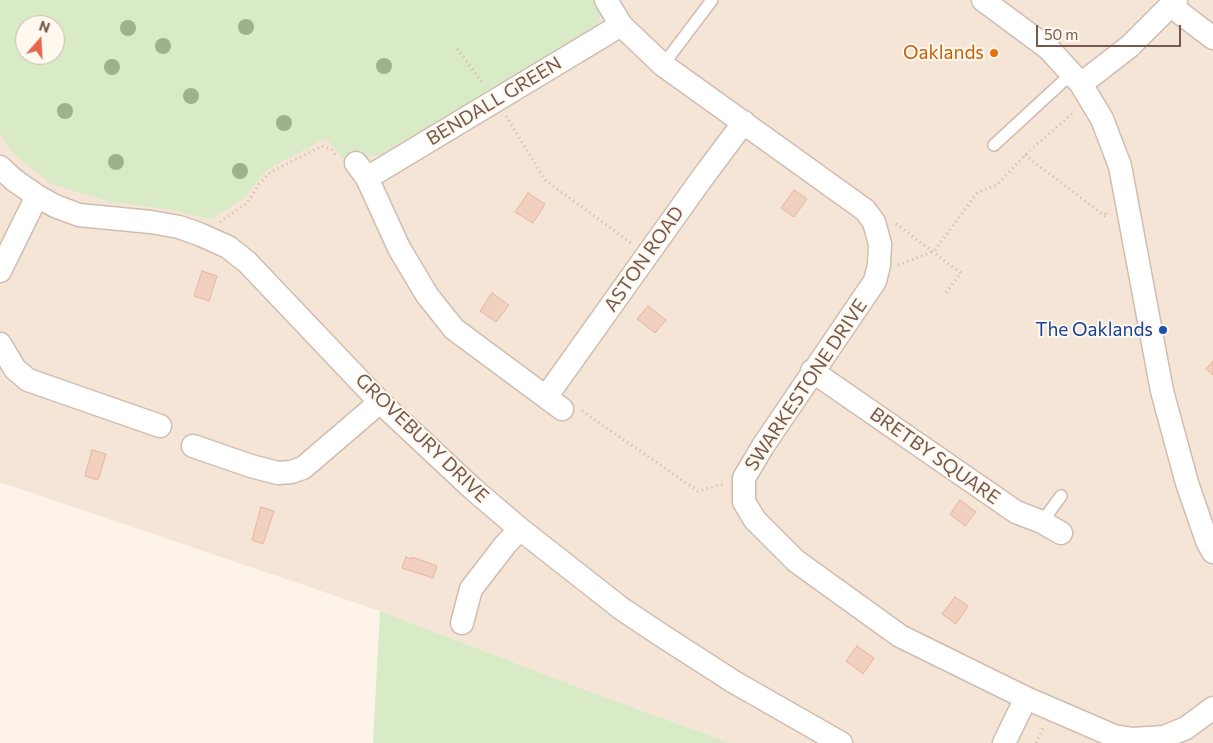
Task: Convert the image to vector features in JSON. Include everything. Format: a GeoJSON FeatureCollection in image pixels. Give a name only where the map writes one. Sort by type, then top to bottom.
{"type":"FeatureCollection","features":[{"type":"Feature","properties":{"kind":"street","name":"SWARKESTONE DRIVE"},"geometry":{"type":"LineString","coordinates":[[606,0],[620,25],[663,65],[865,210],[874,222],[880,244],[880,266],[875,282],[812,371],[762,446],[744,478],[744,502],[755,520],[796,561],[900,636],[1026,698],[1114,736],[1133,739],[1164,737],[1186,728],[1213,708]]}},
{"type":"Feature","properties":{"kind":"street"},"geometry":{"type":"LineString","coordinates":[[983,0],[1038,40],[1080,85],[1102,119],[1120,166],[1162,391],[1187,483],[1211,544]]}},
{"type":"Feature","properties":{"kind":"street"},"geometry":{"type":"LineString","coordinates":[[1080,85],[1130,46],[1174,3],[1213,38]]}},
{"type":"Feature","properties":{"kind":"street","name":"BENDALL GREEN"},"geometry":{"type":"LineString","coordinates":[[361,171],[496,100],[620,25]]}},
{"type":"Feature","properties":{"kind":"street","name":"ASTON ROAD"},"geometry":{"type":"LineString","coordinates":[[554,403],[648,255],[744,122]]}},
{"type":"Feature","properties":{"kind":"street","name":"GROVEBURY DRIVE"},"geometry":{"type":"LineString","coordinates":[[0,167],[14,180],[37,196],[55,206],[79,215],[150,222],[179,228],[228,247],[247,262],[380,402],[520,529],[622,609],[734,682],[841,743]]}},
{"type":"Feature","properties":{"kind":"street"},"geometry":{"type":"LineString","coordinates":[[361,171],[399,248],[427,295],[454,330],[554,403]]}},
{"type":"Feature","properties":{"kind":"street"},"geometry":{"type":"LineString","coordinates":[[0,271],[37,196]]}},
{"type":"Feature","properties":{"kind":"street"},"geometry":{"type":"LineString","coordinates":[[0,344],[15,369],[28,380],[160,426]]}},
{"type":"Feature","properties":{"kind":"street","name":"BRETBY SQUARE"},"geometry":{"type":"LineString","coordinates":[[812,371],[1016,512],[1051,527]]}},
{"type":"Feature","properties":{"kind":"street"},"geometry":{"type":"LineString","coordinates":[[193,446],[251,466],[278,473],[291,472],[303,468],[380,402]]}},
{"type":"Feature","properties":{"kind":"street"},"geometry":{"type":"LineString","coordinates":[[462,623],[471,589],[504,545],[520,529]]}},
{"type":"Feature","properties":{"kind":"street"},"geometry":{"type":"LineString","coordinates":[[1004,743],[1026,698]]}},
{"type":"Feature","properties":{"kind":"lane"},"geometry":{"type":"LineString","coordinates":[[663,65],[712,0]]}},
{"type":"Feature","properties":{"kind":"lane"},"geometry":{"type":"LineString","coordinates":[[994,145],[1080,85]]}},
{"type":"Feature","properties":{"kind":"lane"},"geometry":{"type":"LineString","coordinates":[[1051,527],[1061,496]]}},
{"type":"Feature","properties":{"kind":"path"},"geometry":{"type":"LineString","coordinates":[[457,49],[496,100],[545,180],[648,255]]}},
{"type":"Feature","properties":{"kind":"path"},"geometry":{"type":"LineString","coordinates":[[880,266],[893,266],[934,252],[978,192],[997,185],[1025,155],[1080,85]]}},
{"type":"Feature","properties":{"kind":"path"},"geometry":{"type":"LineString","coordinates":[[208,238],[215,225],[247,203],[259,184],[272,172],[322,146],[331,149],[341,161],[361,171]]}},
{"type":"Feature","properties":{"kind":"path"},"geometry":{"type":"LineString","coordinates":[[1025,155],[1106,217],[1106,210]]}},
{"type":"Feature","properties":{"kind":"path"},"geometry":{"type":"LineString","coordinates":[[874,222],[890,220],[961,273],[945,294]]}},
{"type":"Feature","properties":{"kind":"path"},"geometry":{"type":"LineString","coordinates":[[554,403],[584,411],[698,491],[744,478]]}},
{"type":"Feature","properties":{"kind":"shaded area"},"geometry":{"type":"Polygon","coordinates":[[[0,0],[1213,0],[1213,743],[730,743],[380,611],[0,482],[0,0]]]}},
{"type":"Feature","properties":{"kind":"green space"},"geometry":{"type":"Polygon","coordinates":[[[0,0],[599,0],[601,7],[598,27],[382,154],[346,162],[326,138],[266,170],[244,198],[211,219],[168,209],[110,202],[51,184],[11,151],[0,133],[0,0]]]}},
{"type":"Feature","properties":{"kind":"green space"},"geometry":{"type":"Polygon","coordinates":[[[380,611],[583,689],[730,743],[373,743],[380,611]]]}},
{"type":"Feature","properties":{"kind":"building"},"geometry":{"type":"Polygon","coordinates":[[[794,190],[807,199],[794,217],[781,208],[794,190]]]}},
{"type":"Feature","properties":{"kind":"building"},"geometry":{"type":"Polygon","coordinates":[[[528,193],[545,204],[533,223],[515,212],[528,193]]]}},
{"type":"Feature","properties":{"kind":"building"},"geometry":{"type":"Polygon","coordinates":[[[202,271],[217,276],[209,301],[194,296],[202,271]]]}},
{"type":"Feature","properties":{"kind":"building"},"geometry":{"type":"Polygon","coordinates":[[[492,293],[509,305],[496,322],[480,311],[492,293]]]}},
{"type":"Feature","properties":{"kind":"building"},"geometry":{"type":"Polygon","coordinates":[[[648,306],[666,320],[655,333],[637,319],[648,306]]]}},
{"type":"Feature","properties":{"kind":"building"},"geometry":{"type":"Polygon","coordinates":[[[1213,361],[1213,375],[1206,369],[1213,361]]]}},
{"type":"Feature","properties":{"kind":"building"},"geometry":{"type":"Polygon","coordinates":[[[92,450],[106,454],[98,480],[85,476],[92,450]]]}},
{"type":"Feature","properties":{"kind":"building"},"geometry":{"type":"Polygon","coordinates":[[[960,500],[976,512],[965,526],[950,514],[960,500]]]}},
{"type":"Feature","properties":{"kind":"building"},"geometry":{"type":"Polygon","coordinates":[[[261,507],[274,511],[263,544],[252,540],[261,507]]]}},
{"type":"Feature","properties":{"kind":"building"},"geometry":{"type":"Polygon","coordinates":[[[406,557],[411,559],[412,557],[437,566],[433,578],[402,568],[406,557]]]}},
{"type":"Feature","properties":{"kind":"building"},"geometry":{"type":"Polygon","coordinates":[[[955,597],[968,606],[956,624],[942,614],[955,597]]]}},
{"type":"Feature","properties":{"kind":"building"},"geometry":{"type":"Polygon","coordinates":[[[857,646],[874,658],[863,674],[846,661],[857,646]]]}},
{"type":"Feature","properties":{"kind":"place","name":"Oaklands"},"geometry":{"type":"Point","coordinates":[994,53]}},
{"type":"Feature","properties":{"kind":"place","name":"The Oaklands"},"geometry":{"type":"Point","coordinates":[1163,330]}}]}
